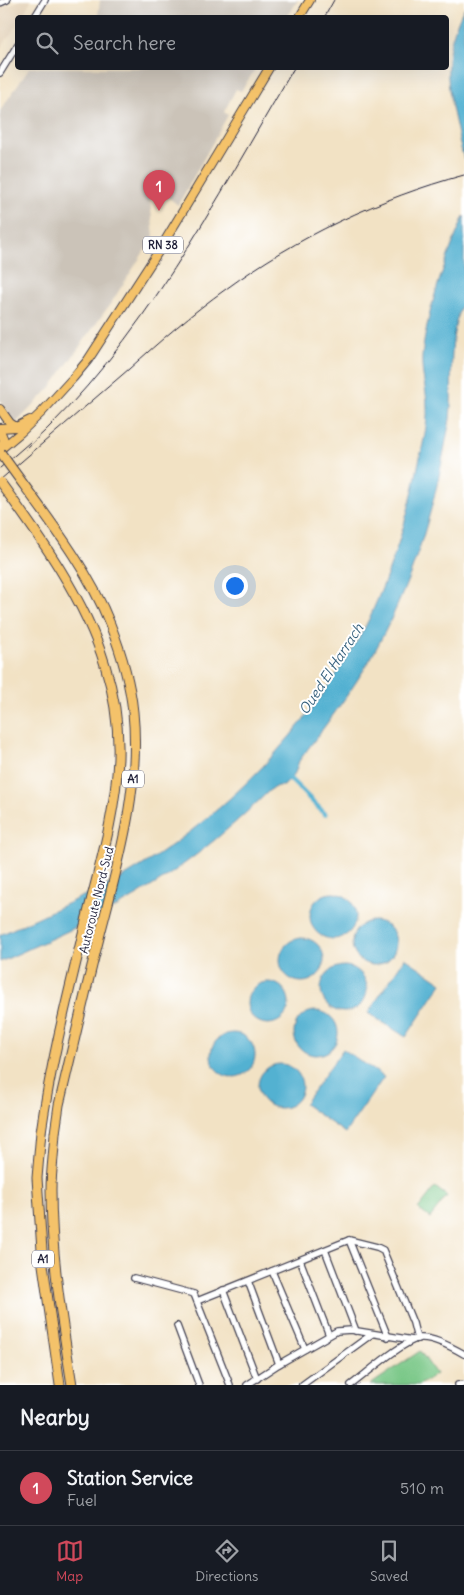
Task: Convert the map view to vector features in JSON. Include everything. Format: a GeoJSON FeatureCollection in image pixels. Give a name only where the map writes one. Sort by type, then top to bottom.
{"type":"FeatureCollection","features":[{"type":"Feature","properties":{"kind":"highway","name":"Autoroute Nord-Sud"},"geometry":{"type":"LineString","coordinates":[[1,450],[66,546],[99,601],[119,649],[128,679],[133,711],[135,740],[134,774],[123,843],[61,1096],[55,1132],[51,1189],[53,1233],[63,1328],[72,1385]]}},
{"type":"Feature","properties":{"kind":"highway","name":"Autoroute Nord-Sud"},"geometry":{"type":"LineString","coordinates":[[0,482],[53,560],[81,607],[96,638],[110,686],[117,729],[118,758],[114,798],[45,1105],[37,1178],[43,1255],[60,1385]]}},
{"type":"Feature","properties":{"kind":"main road"},"geometry":{"type":"LineString","coordinates":[[301,15],[310,0]]}},
{"type":"Feature","properties":{"kind":"main road","name":"RN 38"},"geometry":{"type":"LineString","coordinates":[[1,450],[42,412],[73,378],[109,328],[160,249],[268,70]]}},
{"type":"Feature","properties":{"kind":"main road"},"geometry":{"type":"LineString","coordinates":[[0,408],[16,427]]}},
{"type":"Feature","properties":{"kind":"main road","name":"RN 38"},"geometry":{"type":"LineString","coordinates":[[0,429],[16,427],[42,412]]}},
{"type":"Feature","properties":{"kind":"main road"},"geometry":{"type":"LineString","coordinates":[[0,429],[4,436],[1,450]]}},
{"type":"Feature","properties":{"kind":"street"},"geometry":{"type":"LineString","coordinates":[[0,3],[7,0]]}},
{"type":"Feature","properties":{"kind":"street"},"geometry":{"type":"LineString","coordinates":[[36,15],[45,0]]}},
{"type":"Feature","properties":{"kind":"street"},"geometry":{"type":"LineString","coordinates":[[0,73],[15,49]]}},
{"type":"Feature","properties":{"kind":"street"},"geometry":{"type":"LineString","coordinates":[[349,1240],[388,1337]]}},
{"type":"Feature","properties":{"kind":"street"},"geometry":{"type":"LineString","coordinates":[[197,1301],[349,1240],[377,1246],[383,1250],[413,1323],[415,1340]]}},
{"type":"Feature","properties":{"kind":"street"},"geometry":{"type":"LineString","coordinates":[[325,1250],[356,1331]]}},
{"type":"Feature","properties":{"kind":"street"},"geometry":{"type":"LineString","coordinates":[[300,1260],[329,1335]]}},
{"type":"Feature","properties":{"kind":"street"},"geometry":{"type":"LineString","coordinates":[[272,1271],[305,1349]]}},
{"type":"Feature","properties":{"kind":"street"},"geometry":{"type":"LineString","coordinates":[[134,1278],[194,1294],[230,1385]]}},
{"type":"Feature","properties":{"kind":"street"},"geometry":{"type":"LineString","coordinates":[[248,1281],[280,1364]]}},
{"type":"Feature","properties":{"kind":"street"},"geometry":{"type":"LineString","coordinates":[[223,1290],[257,1379]]}},
{"type":"Feature","properties":{"kind":"street"},"geometry":{"type":"LineString","coordinates":[[177,1326],[199,1385]]}},
{"type":"Feature","properties":{"kind":"street"},"geometry":{"type":"LineString","coordinates":[[247,1385],[329,1335],[342,1330],[415,1340],[427,1339],[464,1354]]}},
{"type":"Feature","properties":{"kind":"street"},"geometry":{"type":"LineString","coordinates":[[302,1385],[372,1334]]}},
{"type":"Feature","properties":{"kind":"street"},"geometry":{"type":"LineString","coordinates":[[351,1385],[402,1347],[415,1340]]}},
{"type":"Feature","properties":{"kind":"street"},"geometry":{"type":"LineString","coordinates":[[458,1385],[464,1384]]}},
{"type":"Feature","properties":{"kind":"shaded area"},"geometry":{"type":"Polygon","coordinates":[[[20,0],[31,0],[23,15],[15,15],[15,28],[0,49],[0,8],[20,0]]]}},
{"type":"Feature","properties":{"kind":"shaded area"},"geometry":{"type":"Polygon","coordinates":[[[100,0],[298,0],[288,15],[98,15],[100,0]]]}},
{"type":"Feature","properties":{"kind":"shaded area"},"geometry":{"type":"Polygon","coordinates":[[[28,70],[255,70],[241,91],[236,89],[224,112],[228,115],[178,205],[148,182],[154,236],[113,300],[51,387],[16,423],[0,400],[0,111],[28,70]]]}},
{"type":"Feature","properties":{"kind":"green space"},"geometry":{"type":"Polygon","coordinates":[[[435,1187],[447,1196],[430,1218],[418,1209],[435,1187]]]}},
{"type":"Feature","properties":{"kind":"green space"},"geometry":{"type":"Polygon","coordinates":[[[420,1351],[436,1374],[419,1385],[370,1385],[420,1351]]]}},
{"type":"Feature","properties":{"kind":"water"},"geometry":{"type":"Polygon","coordinates":[[[464,8],[464,159],[449,91],[448,77],[449,51],[457,23],[464,8]]]}},
{"type":"Feature","properties":{"kind":"water"},"geometry":{"type":"Polygon","coordinates":[[[464,216],[464,299],[458,313],[455,328],[450,419],[438,482],[424,534],[406,585],[384,634],[363,671],[299,761],[295,773],[284,786],[277,786],[270,790],[198,854],[138,895],[88,922],[0,962],[0,935],[120,879],[158,855],[220,807],[249,781],[301,723],[346,659],[364,629],[377,601],[392,563],[409,505],[427,422],[427,401],[422,364],[424,339],[432,303],[464,216]]]}},
{"type":"Feature","properties":{"kind":"water"},"geometry":{"type":"Polygon","coordinates":[[[333,893],[346,897],[352,903],[356,916],[352,929],[346,935],[333,939],[320,935],[314,929],[310,916],[314,903],[320,897],[333,893]]]}},
{"type":"Feature","properties":{"kind":"water"},"geometry":{"type":"Polygon","coordinates":[[[378,921],[390,927],[395,934],[395,952],[390,959],[383,964],[370,965],[358,959],[353,952],[352,939],[358,927],[365,922],[378,921]]]}},
{"type":"Feature","properties":{"kind":"water"},"geometry":{"type":"Polygon","coordinates":[[[306,938],[318,944],[323,951],[323,969],[318,976],[311,981],[298,982],[290,979],[283,972],[280,956],[283,948],[290,941],[306,938]]]}},
{"type":"Feature","properties":{"kind":"water"},"geometry":{"type":"Polygon","coordinates":[[[405,958],[442,983],[406,1037],[368,1013],[405,958]]]}},
{"type":"Feature","properties":{"kind":"water"},"geometry":{"type":"Polygon","coordinates":[[[344,966],[357,970],[363,976],[367,989],[363,1002],[357,1008],[344,1012],[331,1008],[325,1002],[321,989],[325,976],[331,970],[344,966]]]}},
{"type":"Feature","properties":{"kind":"water"},"geometry":{"type":"Polygon","coordinates":[[[272,982],[280,985],[286,991],[289,1003],[286,1015],[280,1021],[264,1024],[256,1021],[250,1015],[247,999],[250,991],[256,985],[272,982]]]}},
{"type":"Feature","properties":{"kind":"water"},"geometry":{"type":"Polygon","coordinates":[[[312,1011],[320,1011],[332,1017],[338,1033],[332,1049],[320,1055],[312,1055],[300,1049],[294,1037],[294,1029],[300,1017],[312,1011]]]}},
{"type":"Feature","properties":{"kind":"water"},"geometry":{"type":"Polygon","coordinates":[[[233,1033],[245,1037],[251,1043],[255,1055],[251,1067],[245,1073],[233,1077],[221,1073],[215,1067],[211,1055],[215,1043],[221,1037],[233,1033]]]}},
{"type":"Feature","properties":{"kind":"water"},"geometry":{"type":"Polygon","coordinates":[[[343,1049],[384,1077],[345,1133],[304,1104],[343,1049]]]}},
{"type":"Feature","properties":{"kind":"water"},"geometry":{"type":"Polygon","coordinates":[[[284,1064],[296,1070],[301,1077],[301,1095],[296,1102],[289,1107],[276,1108],[268,1105],[261,1098],[258,1082],[261,1074],[268,1067],[284,1064]]]}},
{"type":"Feature","properties":{"kind":"waterway"},"geometry":{"type":"LineString","coordinates":[[290,779],[325,814]]}},
{"type":"Feature","properties":{"kind":"railway"},"geometry":{"type":"LineString","coordinates":[[326,15],[334,0]]}},
{"type":"Feature","properties":{"kind":"railway"},"geometry":{"type":"LineString","coordinates":[[26,449],[68,408],[141,317],[205,219],[293,70]]}},
{"type":"Feature","properties":{"kind":"railway"},"geometry":{"type":"LineString","coordinates":[[0,480],[176,328],[213,298],[253,270],[310,236],[370,207],[432,184],[464,175]]}},
{"type":"Feature","properties":{"kind":"railway"},"geometry":{"type":"LineString","coordinates":[[0,468],[30,442]]}},
{"type":"Feature","properties":{"kind":"place","name":"Station Service"},"geometry":{"type":"Point","coordinates":[159,211]}},
{"type":"Feature","properties":{"kind":"water label","name":"Oued El Harrach"},"geometry":{"type":"Point","coordinates":[331,669]}}]}
